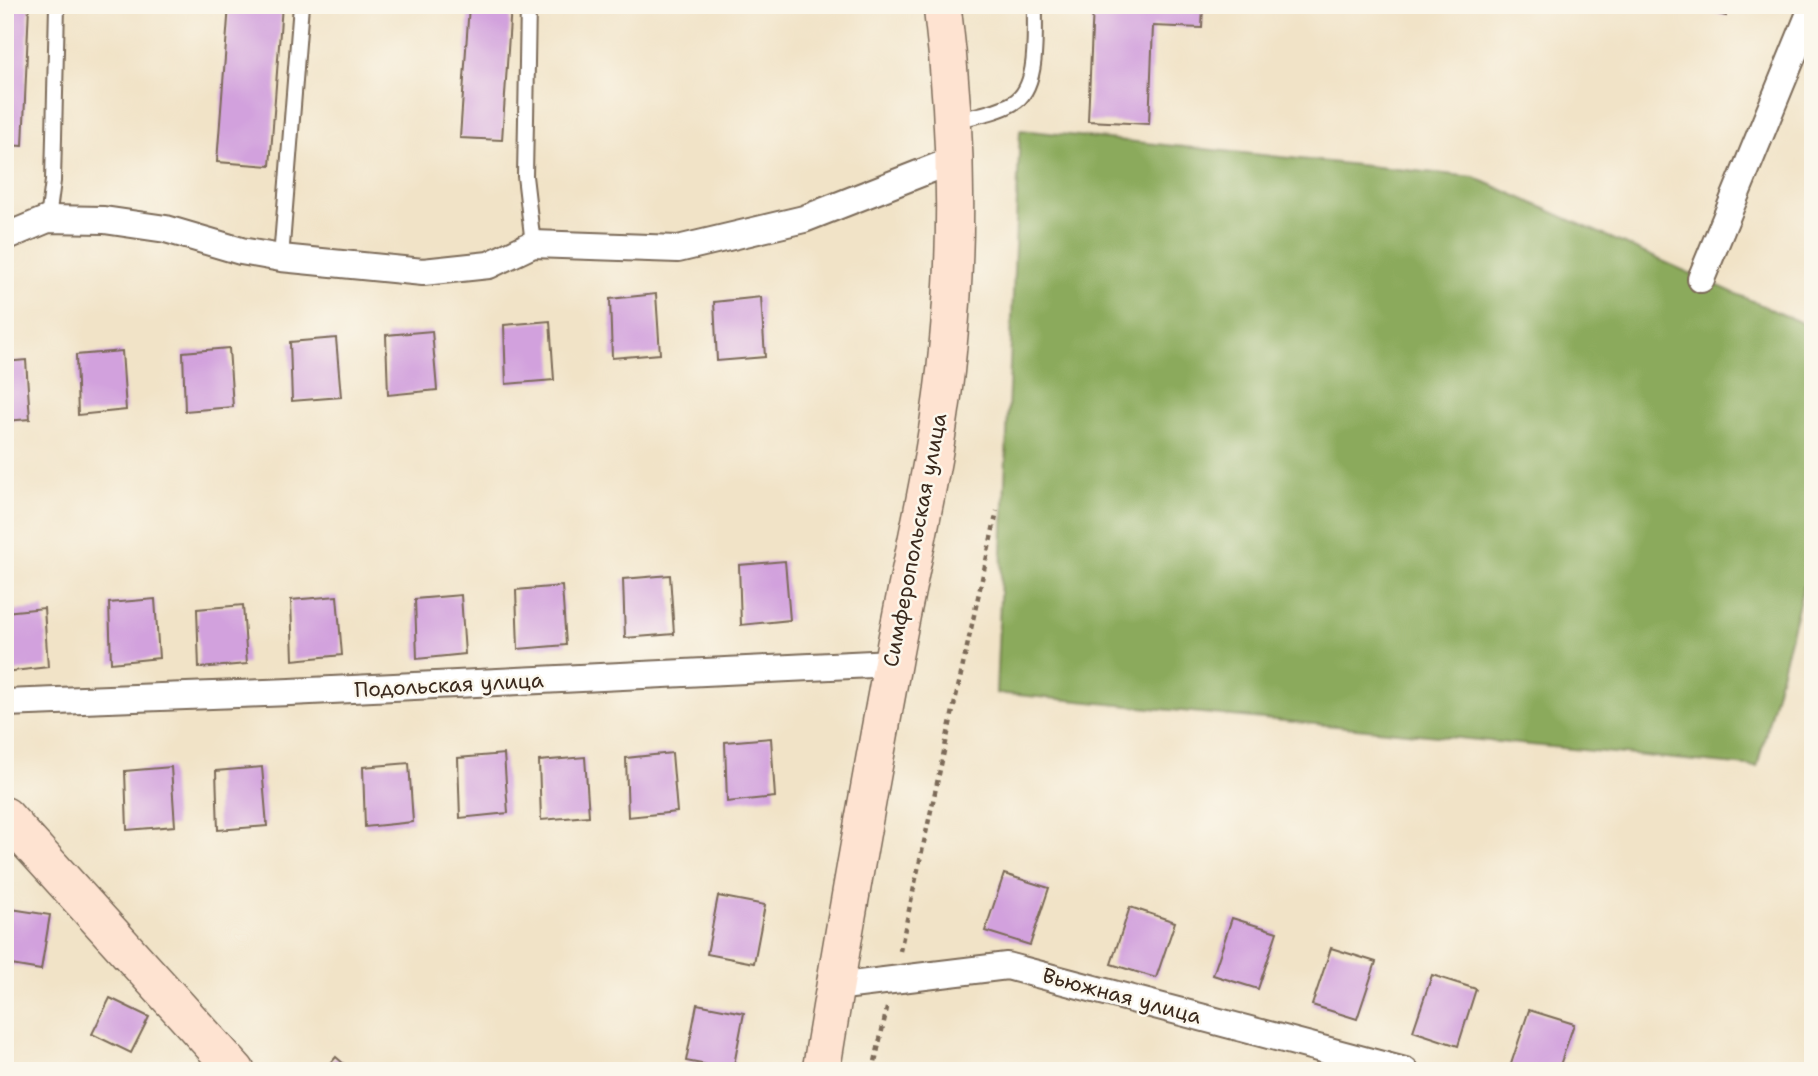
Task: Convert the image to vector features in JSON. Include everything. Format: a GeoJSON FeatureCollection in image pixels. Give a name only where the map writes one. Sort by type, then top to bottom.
{"type":"FeatureCollection","features":[{"type":"Feature","properties":{"kind":"street","name":"Симферопольская улица"},"geometry":{"type":"LineString","coordinates":[[821,1071],[892,663],[936,432],[948,347],[953,265],[954,160],[942,5]]}},
{"type":"Feature","properties":{"kind":"street"},"geometry":{"type":"LineString","coordinates":[[1701,279],[1813,6]]}},
{"type":"Feature","properties":{"kind":"street"},"geometry":{"type":"LineString","coordinates":[[5,237],[48,219],[104,220],[166,229],[241,251],[281,258],[423,272],[489,265],[533,244],[678,249],[804,219],[954,160]]}},
{"type":"Feature","properties":{"kind":"street","name":"Подольская улица"},"geometry":{"type":"LineString","coordinates":[[5,703],[892,663]]}},
{"type":"Feature","properties":{"kind":"street"},"geometry":{"type":"LineString","coordinates":[[5,816],[236,1071]]}},
{"type":"Feature","properties":{"kind":"street","name":"Вьюжная улица"},"geometry":{"type":"LineString","coordinates":[[835,987],[1007,966],[1405,1071]]}},
{"type":"Feature","properties":{"kind":"lane"},"geometry":{"type":"LineString","coordinates":[[48,219],[53,181],[57,5]]}},
{"type":"Feature","properties":{"kind":"lane"},"geometry":{"type":"LineString","coordinates":[[281,258],[301,5]]}},
{"type":"Feature","properties":{"kind":"lane"},"geometry":{"type":"LineString","coordinates":[[528,5],[525,176],[533,244]]}},
{"type":"Feature","properties":{"kind":"lane"},"geometry":{"type":"LineString","coordinates":[[953,121],[1011,104],[1028,88],[1032,69],[1035,5]]}},
{"type":"Feature","properties":{"kind":"path"},"geometry":{"type":"LineString","coordinates":[[873,1071],[997,511]]}},
{"type":"Feature","properties":{"kind":"green space"},"geometry":{"type":"Polygon","coordinates":[[[1020,130],[1474,177],[1813,328],[1813,549],[1757,767],[996,693],[1020,130]]]}},
{"type":"Feature","properties":{"kind":"building"},"geometry":{"type":"Polygon","coordinates":[[[5,5],[29,5],[23,146],[5,145],[5,5]]]}},
{"type":"Feature","properties":{"kind":"building"},"geometry":{"type":"Polygon","coordinates":[[[229,5],[282,5],[270,166],[217,162],[229,5]]]}},
{"type":"Feature","properties":{"kind":"building"},"geometry":{"type":"Polygon","coordinates":[[[469,5],[511,5],[502,140],[460,138],[469,5]]]}},
{"type":"Feature","properties":{"kind":"building"},"geometry":{"type":"Polygon","coordinates":[[[1093,5],[1203,5],[1202,28],[1153,26],[1149,124],[1088,121],[1093,5]]]}},
{"type":"Feature","properties":{"kind":"building"},"geometry":{"type":"Polygon","coordinates":[[[1683,5],[1728,5],[1726,16],[1683,5]]]}},
{"type":"Feature","properties":{"kind":"building"},"geometry":{"type":"Polygon","coordinates":[[[656,294],[660,354],[612,358],[610,299],[656,294]]]}},
{"type":"Feature","properties":{"kind":"building"},"geometry":{"type":"Polygon","coordinates":[[[761,297],[765,357],[717,361],[714,302],[761,297]]]}},
{"type":"Feature","properties":{"kind":"building"},"geometry":{"type":"Polygon","coordinates":[[[550,321],[554,380],[506,384],[504,325],[550,321]]]}},
{"type":"Feature","properties":{"kind":"building"},"geometry":{"type":"Polygon","coordinates":[[[432,331],[437,390],[388,395],[386,335],[432,331]]]}},
{"type":"Feature","properties":{"kind":"building"},"geometry":{"type":"Polygon","coordinates":[[[336,338],[341,397],[292,401],[290,342],[336,338]]]}},
{"type":"Feature","properties":{"kind":"building"},"geometry":{"type":"Polygon","coordinates":[[[229,348],[233,407],[185,411],[183,352],[229,348]]]}},
{"type":"Feature","properties":{"kind":"building"},"geometry":{"type":"Polygon","coordinates":[[[122,351],[126,410],[78,415],[76,355],[122,351]]]}},
{"type":"Feature","properties":{"kind":"building"},"geometry":{"type":"Polygon","coordinates":[[[26,360],[30,419],[5,421],[5,362],[26,360]]]}},
{"type":"Feature","properties":{"kind":"building"},"geometry":{"type":"Polygon","coordinates":[[[785,561],[790,620],[741,625],[739,565],[785,561]]]}},
{"type":"Feature","properties":{"kind":"building"},"geometry":{"type":"Polygon","coordinates":[[[670,575],[674,634],[625,638],[623,579],[670,575]]]}},
{"type":"Feature","properties":{"kind":"building"},"geometry":{"type":"Polygon","coordinates":[[[562,586],[566,645],[518,649],[516,590],[562,586]]]}},
{"type":"Feature","properties":{"kind":"building"},"geometry":{"type":"Polygon","coordinates":[[[461,595],[465,654],[417,659],[415,599],[461,595]]]}},
{"type":"Feature","properties":{"kind":"building"},"geometry":{"type":"Polygon","coordinates":[[[337,596],[342,655],[293,660],[291,600],[337,596]]]}},
{"type":"Feature","properties":{"kind":"building"},"geometry":{"type":"Polygon","coordinates":[[[155,599],[159,658],[111,663],[109,603],[155,599]]]}},
{"type":"Feature","properties":{"kind":"building"},"geometry":{"type":"Polygon","coordinates":[[[243,605],[247,664],[199,668],[197,609],[243,605]]]}},
{"type":"Feature","properties":{"kind":"building"},"geometry":{"type":"Polygon","coordinates":[[[44,608],[48,667],[5,672],[5,612],[44,608]]]}},
{"type":"Feature","properties":{"kind":"building"},"geometry":{"type":"Polygon","coordinates":[[[771,738],[775,797],[727,802],[725,742],[771,738]]]}},
{"type":"Feature","properties":{"kind":"building"},"geometry":{"type":"Polygon","coordinates":[[[672,753],[677,812],[628,817],[626,758],[672,753]]]}},
{"type":"Feature","properties":{"kind":"building"},"geometry":{"type":"Polygon","coordinates":[[[504,754],[508,813],[460,818],[458,758],[504,754]]]}},
{"type":"Feature","properties":{"kind":"building"},"geometry":{"type":"Polygon","coordinates":[[[585,757],[589,816],[541,820],[539,761],[585,757]]]}},
{"type":"Feature","properties":{"kind":"building"},"geometry":{"type":"Polygon","coordinates":[[[409,763],[413,822],[365,827],[363,767],[409,763]]]}},
{"type":"Feature","properties":{"kind":"building"},"geometry":{"type":"Polygon","coordinates":[[[171,767],[175,826],[127,830],[125,771],[171,767]]]}},
{"type":"Feature","properties":{"kind":"building"},"geometry":{"type":"Polygon","coordinates":[[[262,767],[267,826],[218,830],[216,771],[262,767]]]}},
{"type":"Feature","properties":{"kind":"building"},"geometry":{"type":"Polygon","coordinates":[[[1004,874],[1049,888],[1030,945],[985,931],[1004,874]]]}},
{"type":"Feature","properties":{"kind":"building"},"geometry":{"type":"Polygon","coordinates":[[[718,896],[765,905],[754,963],[707,954],[718,896]]]}},
{"type":"Feature","properties":{"kind":"building"},"geometry":{"type":"Polygon","coordinates":[[[1130,907],[1175,922],[1156,978],[1111,964],[1130,907]]]}},
{"type":"Feature","properties":{"kind":"building"},"geometry":{"type":"Polygon","coordinates":[[[5,908],[50,915],[41,970],[5,964],[5,908]]]}},
{"type":"Feature","properties":{"kind":"building"},"geometry":{"type":"Polygon","coordinates":[[[1232,918],[1277,932],[1258,989],[1213,975],[1232,918]]]}},
{"type":"Feature","properties":{"kind":"building"},"geometry":{"type":"Polygon","coordinates":[[[1331,948],[1376,962],[1357,1019],[1312,1005],[1331,948]]]}},
{"type":"Feature","properties":{"kind":"building"},"geometry":{"type":"Polygon","coordinates":[[[1432,975],[1476,989],[1458,1046],[1413,1031],[1432,975]]]}},
{"type":"Feature","properties":{"kind":"building"},"geometry":{"type":"Polygon","coordinates":[[[110,998],[149,1017],[131,1053],[92,1034],[110,998]]]}},
{"type":"Feature","properties":{"kind":"building"},"geometry":{"type":"Polygon","coordinates":[[[697,1004],[744,1013],[733,1070],[686,1061],[697,1004]]]}},
{"type":"Feature","properties":{"kind":"building"},"geometry":{"type":"Polygon","coordinates":[[[1529,1010],[1574,1024],[1558,1071],[1523,1071],[1510,1067],[1529,1010]]]}},
{"type":"Feature","properties":{"kind":"building"},"geometry":{"type":"Polygon","coordinates":[[[336,1057],[352,1071],[324,1071],[336,1057]]]}}]}
